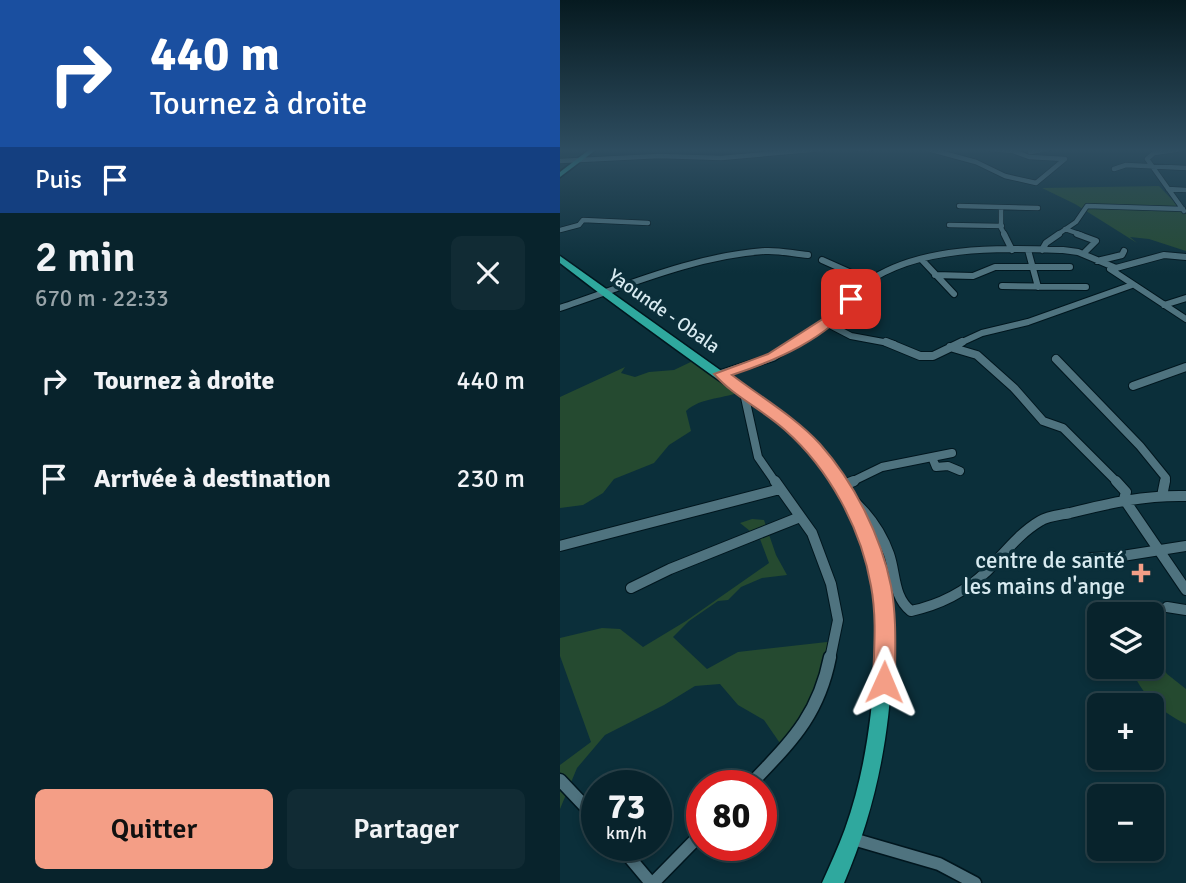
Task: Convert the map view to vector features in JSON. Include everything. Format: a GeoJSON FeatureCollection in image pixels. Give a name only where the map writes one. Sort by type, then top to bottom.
{"type":"FeatureCollection","features":[{"type":"Feature","properties":{"kind":"highway","name":"Yaounde - Obala"},"geometry":{"type":"LineString","coordinates":[[560,259],[789,425],[815,449],[843,490],[865,533],[881,585],[885,626],[880,728],[853,839],[833,883]]}},
{"type":"Feature","properties":{"kind":"street"},"geometry":{"type":"LineString","coordinates":[[1169,190],[1184,211]]}},
{"type":"Feature","properties":{"kind":"street"},"geometry":{"type":"LineString","coordinates":[[960,206],[1038,208]]}},
{"type":"Feature","properties":{"kind":"street"},"geometry":{"type":"LineString","coordinates":[[1042,250],[1046,243],[1076,222],[1087,206],[1184,211]]}},
{"type":"Feature","properties":{"kind":"street"},"geometry":{"type":"LineString","coordinates":[[1001,208],[1002,226],[1012,250]]}},
{"type":"Feature","properties":{"kind":"street"},"geometry":{"type":"LineString","coordinates":[[560,230],[579,225],[583,220],[648,223]]}},
{"type":"Feature","properties":{"kind":"street"},"geometry":{"type":"LineString","coordinates":[[948,225],[1002,226]]}},
{"type":"Feature","properties":{"kind":"street"},"geometry":{"type":"LineString","coordinates":[[1065,229],[1096,241],[1085,249],[1084,253]]}},
{"type":"Feature","properties":{"kind":"street"},"geometry":{"type":"LineString","coordinates":[[1028,250],[1038,288]]}},
{"type":"Feature","properties":{"kind":"street"},"geometry":{"type":"LineString","coordinates":[[721,374],[773,356],[826,323],[846,308],[862,285],[869,281],[922,260],[977,251],[1070,250],[1084,253],[1186,319]]}},
{"type":"Feature","properties":{"kind":"street"},"geometry":{"type":"LineString","coordinates":[[560,308],[627,288],[683,267],[743,253],[767,251],[808,255]]}},
{"type":"Feature","properties":{"kind":"street"},"geometry":{"type":"LineString","coordinates":[[1097,261],[1122,255],[1124,251]]}},
{"type":"Feature","properties":{"kind":"street"},"geometry":{"type":"LineString","coordinates":[[1108,267],[1127,266],[1164,255],[1186,258]]}},
{"type":"Feature","properties":{"kind":"street"},"geometry":{"type":"LineString","coordinates":[[822,260],[869,281]]}},
{"type":"Feature","properties":{"kind":"street"},"geometry":{"type":"LineString","coordinates":[[922,260],[954,294]]}},
{"type":"Feature","properties":{"kind":"street"},"geometry":{"type":"LineString","coordinates":[[935,275],[973,276],[995,267],[1070,267]]}},
{"type":"Feature","properties":{"kind":"street"},"geometry":{"type":"LineString","coordinates":[[826,323],[851,336],[894,344],[920,356],[933,356],[982,333],[1028,322],[1132,285]]}},
{"type":"Feature","properties":{"kind":"street"},"geometry":{"type":"LineString","coordinates":[[1002,286],[1086,287]]}},
{"type":"Feature","properties":{"kind":"street"},"geometry":{"type":"LineString","coordinates":[[1164,305],[1186,298]]}},
{"type":"Feature","properties":{"kind":"street"},"geometry":{"type":"LineString","coordinates":[[950,347],[977,355],[1014,388],[1043,421],[1063,428],[1126,492],[1124,499]]}},
{"type":"Feature","properties":{"kind":"street"},"geometry":{"type":"LineString","coordinates":[[1055,359],[1077,376],[1154,460],[1166,478],[1162,496]]}},
{"type":"Feature","properties":{"kind":"street"},"geometry":{"type":"LineString","coordinates":[[1133,386],[1186,367]]}},
{"type":"Feature","properties":{"kind":"street"},"geometry":{"type":"LineString","coordinates":[[744,393],[758,457],[812,533],[831,584],[838,620],[825,683],[802,729],[764,770]]}},
{"type":"Feature","properties":{"kind":"street"},"geometry":{"type":"LineString","coordinates":[[952,453],[881,467],[843,490],[861,505],[885,544],[898,600],[911,611],[926,608],[964,591],[986,572],[1007,548],[1041,520],[1124,499],[1186,496]]}},
{"type":"Feature","properties":{"kind":"street"},"geometry":{"type":"LineString","coordinates":[[932,457],[936,467],[948,466],[960,471]]}},
{"type":"Feature","properties":{"kind":"street"},"geometry":{"type":"LineString","coordinates":[[560,547],[780,489]]}},
{"type":"Feature","properties":{"kind":"street"},"geometry":{"type":"LineString","coordinates":[[1124,499],[1186,590]]}},
{"type":"Feature","properties":{"kind":"street"},"geometry":{"type":"LineString","coordinates":[[631,588],[670,569],[800,517]]}},
{"type":"Feature","properties":{"kind":"street"},"geometry":{"type":"LineString","coordinates":[[1091,558],[1116,557],[1186,546]]}},
{"type":"Feature","properties":{"kind":"street"},"geometry":{"type":"LineString","coordinates":[[1167,607],[1186,610]]}},
{"type":"Feature","properties":{"kind":"street"},"geometry":{"type":"LineString","coordinates":[[560,780],[581,802]]}},
{"type":"Feature","properties":{"kind":"street"},"geometry":{"type":"LineString","coordinates":[[853,839],[939,864],[975,883]]}},
{"type":"Feature","properties":{"kind":"street"},"geometry":{"type":"LineString","coordinates":[[633,861],[652,883],[686,850]]}},
{"type":"Feature","properties":{"kind":"green space"},"geometry":{"type":"Polygon","coordinates":[[[1047,190],[1163,190],[1186,214],[1186,251],[1149,239],[1130,237],[1137,243],[1075,204],[1047,190]]]}},
{"type":"Feature","properties":{"kind":"green space"},"geometry":{"type":"Polygon","coordinates":[[[699,358],[744,391],[692,406],[686,411],[691,431],[669,445],[654,463],[614,479],[603,493],[583,505],[560,508],[560,397],[625,367],[621,373],[635,377],[649,372],[674,370],[699,358]]]}},
{"type":"Feature","properties":{"kind":"green space"},"geometry":{"type":"Polygon","coordinates":[[[752,519],[764,520],[776,555],[787,575],[762,578],[741,587],[728,600],[718,601],[689,621],[673,637],[707,669],[738,652],[836,641],[806,721],[784,749],[764,720],[738,705],[720,684],[695,686],[605,735],[577,768],[560,809],[560,765],[591,742],[560,656],[560,638],[602,628],[620,629],[643,647],[686,621],[769,563],[760,539],[740,523],[752,519]]]}},
{"type":"Feature","properties":{"kind":"green space"},"geometry":{"type":"Polygon","coordinates":[[[1164,670],[1186,689],[1186,724],[1164,711],[1164,693],[1145,693],[1136,679],[1164,679],[1164,670]]]}},
{"type":"Feature","properties":{"kind":"place","name":"centre de santé les mains d'ange"},"geometry":{"type":"Point","coordinates":[1141,573]}},
{"type":"Feature","properties":{"kind":"route"},"geometry":{"type":"LineString","coordinates":[[851,299],[846,308],[836,316],[773,356],[721,374],[789,425],[815,449],[845,493],[865,533],[881,585],[885,626],[884,682]]}}]}
